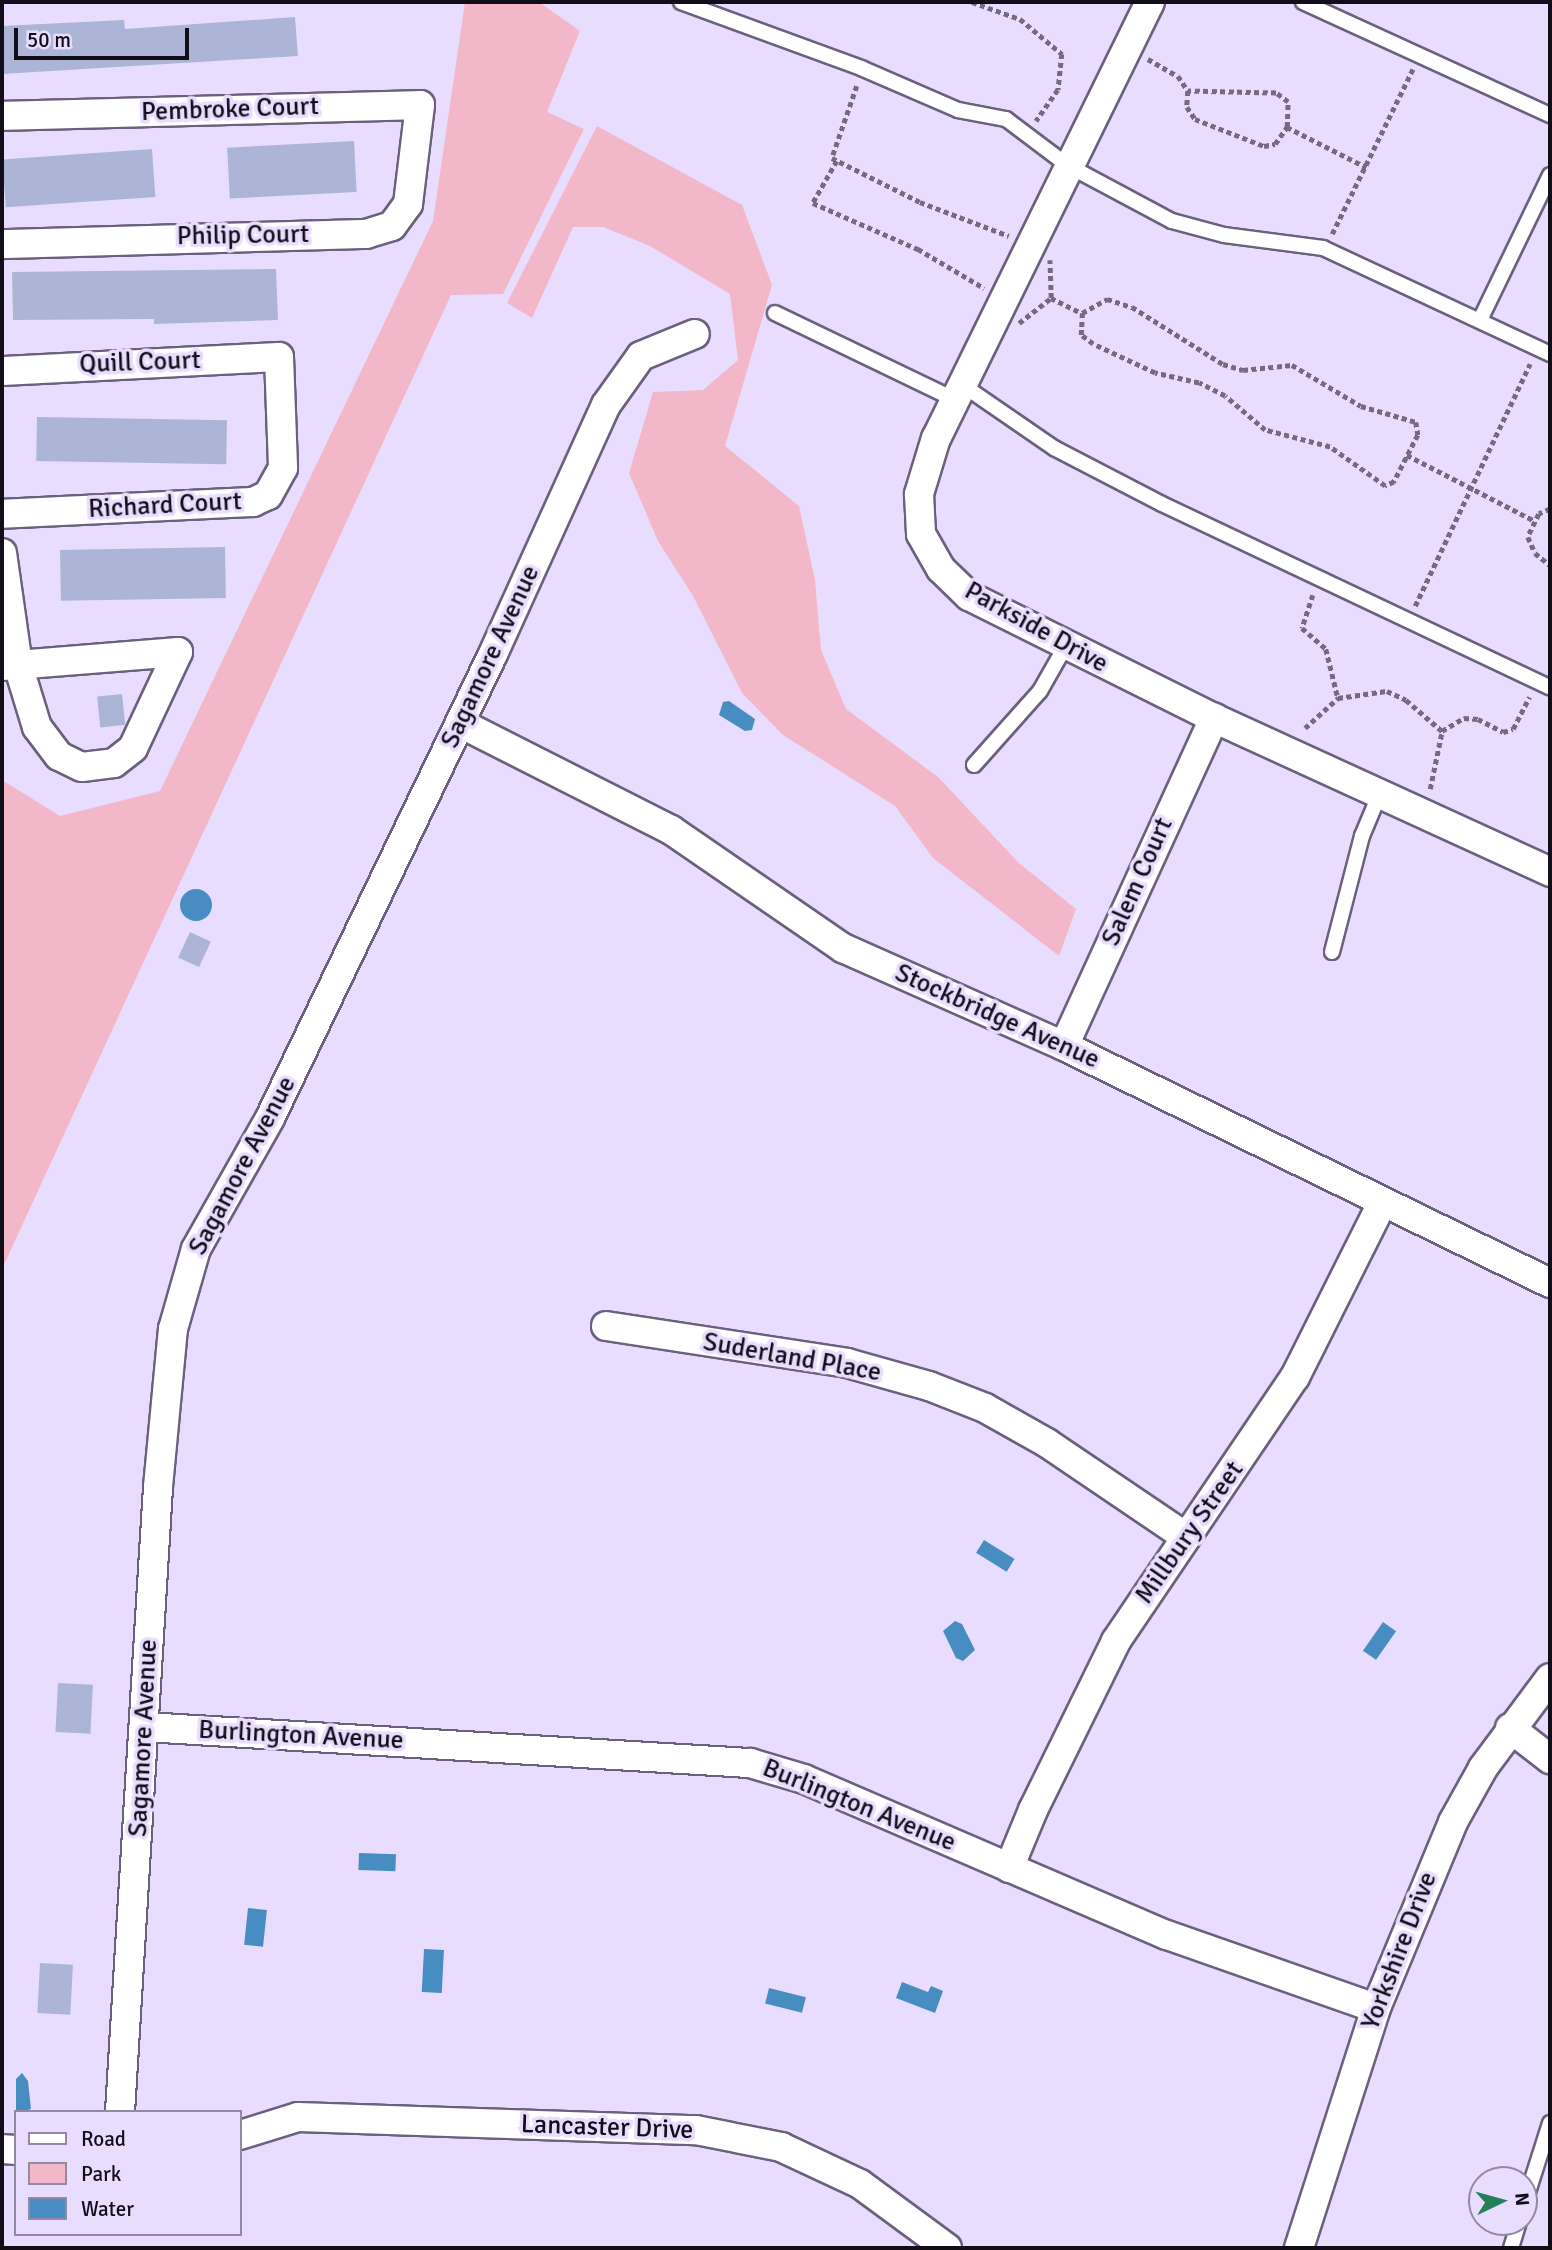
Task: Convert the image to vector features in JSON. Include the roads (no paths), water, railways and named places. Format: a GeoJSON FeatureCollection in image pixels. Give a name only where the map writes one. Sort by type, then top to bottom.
{"type":"FeatureCollection","features":[{"type":"Feature","properties":{"kind":"street","name":"Parkside Drive"},"geometry":{"type":"LineString","coordinates":[[1150,2],[998,305],[936,438],[919,494],[921,534],[941,569],[969,596],[1065,647],[1214,718],[1550,872]]}},
{"type":"Feature","properties":{"kind":"street","name":"Pembroke Court"},"geometry":{"type":"LineString","coordinates":[[2,117],[420,105],[416,142]]}},
{"type":"Feature","properties":{"kind":"street","name":"Philip Court"},"geometry":{"type":"LineString","coordinates":[[2,244],[366,234],[392,226],[403,217],[416,142]]}},
{"type":"Feature","properties":{"kind":"street","name":"Sagamore Avenue"},"geometry":{"type":"LineString","coordinates":[[120,2110],[173,1329],[196,1249],[270,1118],[460,723],[606,405],[641,356],[695,334]]}},
{"type":"Feature","properties":{"kind":"street","name":"Quill Court"},"geometry":{"type":"LineString","coordinates":[[2,371],[279,357]]}},
{"type":"Feature","properties":{"kind":"street","name":"Richard Court"},"geometry":{"type":"LineString","coordinates":[[2,514],[253,502],[268,495],[283,468],[279,357]]}},
{"type":"Feature","properties":{"kind":"street"},"geometry":{"type":"LineString","coordinates":[[2,553],[10,665],[37,727],[59,756],[82,767],[114,763],[133,748],[178,652],[10,665]]}},
{"type":"Feature","properties":{"kind":"street","name":"Salem Court"},"geometry":{"type":"LineString","coordinates":[[1064,1046],[1214,718]]}},
{"type":"Feature","properties":{"kind":"street","name":"Stockbridge Avenue"},"geometry":{"type":"LineString","coordinates":[[460,723],[671,830],[843,948],[1064,1046],[1550,1283]]}},
{"type":"Feature","properties":{"kind":"street","name":"Millbury Street"},"geometry":{"type":"LineString","coordinates":[[1009,1868],[1032,1810],[1116,1641],[1295,1377],[1382,1203]]}},
{"type":"Feature","properties":{"kind":"street","name":"Suderland Place"},"geometry":{"type":"LineString","coordinates":[[606,1326],[847,1363],[929,1386],[985,1408],[1047,1443],[1186,1537]]}},
{"type":"Feature","properties":{"kind":"street","name":"Yorkshire Drive"},"geometry":{"type":"LineString","coordinates":[[1299,2248],[1376,2008],[1453,1822],[1510,1728],[1550,1678]]}},
{"type":"Feature","properties":{"kind":"street","name":"Burlington Avenue"},"geometry":{"type":"LineString","coordinates":[[145,1727],[750,1763],[804,1779],[1167,1935],[1376,2008]]}},
{"type":"Feature","properties":{"kind":"street"},"geometry":{"type":"LineString","coordinates":[[1510,1728],[1550,1759]]}},
{"type":"Feature","properties":{"kind":"street","name":"Lancaster Drive"},"geometry":{"type":"LineString","coordinates":[[242,2134],[298,2117],[696,2130],[780,2147],[860,2183],[916,2239],[947,2248]]}},
{"type":"Feature","properties":{"kind":"lane"},"geometry":{"type":"LineString","coordinates":[[681,2],[861,68],[958,110],[984,112],[1025,131],[1067,165],[1172,221],[1201,231],[1323,248],[1544,351]]}},
{"type":"Feature","properties":{"kind":"lane"},"geometry":{"type":"LineString","coordinates":[[1303,2],[1550,115]]}},
{"type":"Feature","properties":{"kind":"lane"},"geometry":{"type":"LineString","coordinates":[[1480,320],[1550,175]]}},
{"type":"Feature","properties":{"kind":"lane"},"geometry":{"type":"LineString","coordinates":[[775,313],[958,391],[1054,448],[1321,579],[1544,684]]}},
{"type":"Feature","properties":{"kind":"lane"},"geometry":{"type":"LineString","coordinates":[[974,765],[1040,691],[1065,647]]}},
{"type":"Feature","properties":{"kind":"lane"},"geometry":{"type":"LineString","coordinates":[[1332,952],[1362,836],[1380,793]]}},
{"type":"Feature","properties":{"kind":"lane"},"geometry":{"type":"LineString","coordinates":[[1536,2166],[1550,2123]]}},
{"type":"Feature","properties":{"kind":"water"},"geometry":{"type":"Polygon","coordinates":[[[729,701],[755,719],[752,730],[745,731],[719,715],[723,702],[729,701]]]}},
{"type":"Feature","properties":{"kind":"water"},"geometry":{"type":"Polygon","coordinates":[[[196,889],[207,894],[212,905],[207,916],[196,921],[185,916],[180,905],[185,894],[196,889]]]}},
{"type":"Feature","properties":{"kind":"water"},"geometry":{"type":"Polygon","coordinates":[[[984,1540],[1015,1559],[1007,1572],[976,1553],[984,1540]]]}},
{"type":"Feature","properties":{"kind":"water"},"geometry":{"type":"Polygon","coordinates":[[[955,1621],[962,1624],[975,1650],[963,1661],[956,1658],[943,1631],[955,1621]]]}},
{"type":"Feature","properties":{"kind":"water"},"geometry":{"type":"Polygon","coordinates":[[[1383,1622],[1396,1631],[1376,1660],[1363,1651],[1383,1622]]]}},
{"type":"Feature","properties":{"kind":"water"},"geometry":{"type":"Polygon","coordinates":[[[359,1853],[396,1854],[395,1871],[358,1870],[359,1853]]]}},
{"type":"Feature","properties":{"kind":"water"},"geometry":{"type":"Polygon","coordinates":[[[248,1908],[267,1910],[263,1947],[244,1945],[248,1908]]]}},
{"type":"Feature","properties":{"kind":"water"},"geometry":{"type":"Polygon","coordinates":[[[424,1949],[444,1950],[442,1993],[422,1992],[424,1949]]]}},
{"type":"Feature","properties":{"kind":"water"},"geometry":{"type":"Polygon","coordinates":[[[902,1982],[928,1992],[931,1986],[943,1991],[935,2013],[896,1998],[902,1982]]]}},
{"type":"Feature","properties":{"kind":"water"},"geometry":{"type":"Polygon","coordinates":[[[769,1988],[806,1997],[802,2013],[765,2004],[769,1988]]]}},
{"type":"Feature","properties":{"kind":"water"},"geometry":{"type":"Polygon","coordinates":[[[22,2073],[28,2081],[31,2109],[16,2110],[16,2079],[22,2073]]]}}]}
